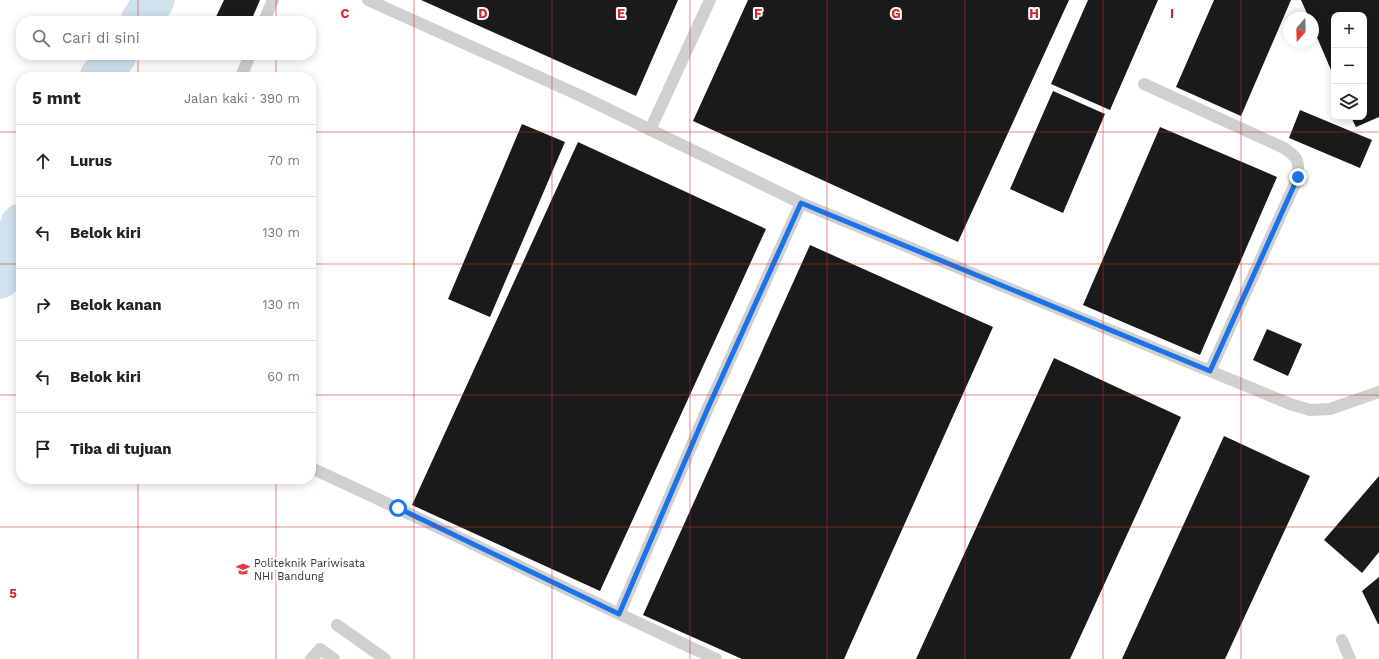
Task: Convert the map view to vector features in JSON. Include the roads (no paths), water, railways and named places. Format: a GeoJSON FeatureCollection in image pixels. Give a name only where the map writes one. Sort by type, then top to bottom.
{"type":"FeatureCollection","features":[{"type":"Feature","properties":{"kind":"lane"},"geometry":{"type":"LineString","coordinates":[[266,16],[273,0]]}},
{"type":"Feature","properties":{"kind":"lane"},"geometry":{"type":"LineString","coordinates":[[368,0],[580,96],[801,203],[1290,404],[1310,410],[1330,409],[1379,392]]}},
{"type":"Feature","properties":{"kind":"lane"},"geometry":{"type":"LineString","coordinates":[[650,130],[710,0]]}},
{"type":"Feature","properties":{"kind":"lane"},"geometry":{"type":"LineString","coordinates":[[243,72],[248,60]]}},
{"type":"Feature","properties":{"kind":"lane"},"geometry":{"type":"LineString","coordinates":[[1144,84],[1284,148],[1294,155],[1299,163],[1298,177],[1210,371]]}},
{"type":"Feature","properties":{"kind":"lane"},"geometry":{"type":"LineString","coordinates":[[619,614],[707,410],[801,203]]}},
{"type":"Feature","properties":{"kind":"lane"},"geometry":{"type":"LineString","coordinates":[[316,470],[716,659]]}},
{"type":"Feature","properties":{"kind":"lane"},"geometry":{"type":"LineString","coordinates":[[337,625],[385,659]]}},
{"type":"Feature","properties":{"kind":"lane"},"geometry":{"type":"LineString","coordinates":[[1342,640],[1350,659]]}},
{"type":"Feature","properties":{"kind":"lane"},"geometry":{"type":"LineString","coordinates":[[311,659],[320,650],[334,659]]}},
{"type":"Feature","properties":{"kind":"waterway"},"geometry":{"type":"LineString","coordinates":[[144,16],[154,0]]}},
{"type":"Feature","properties":{"kind":"waterway"},"geometry":{"type":"LineString","coordinates":[[104,72],[112,60]]}},
{"type":"Feature","properties":{"kind":"waterway"},"geometry":{"type":"LineString","coordinates":[[0,278],[16,237]]}},
{"type":"Feature","properties":{"kind":"place","name":"Politeknik Pariwisata NHI Bandung"},"geometry":{"type":"Point","coordinates":[243,569]}}]}
